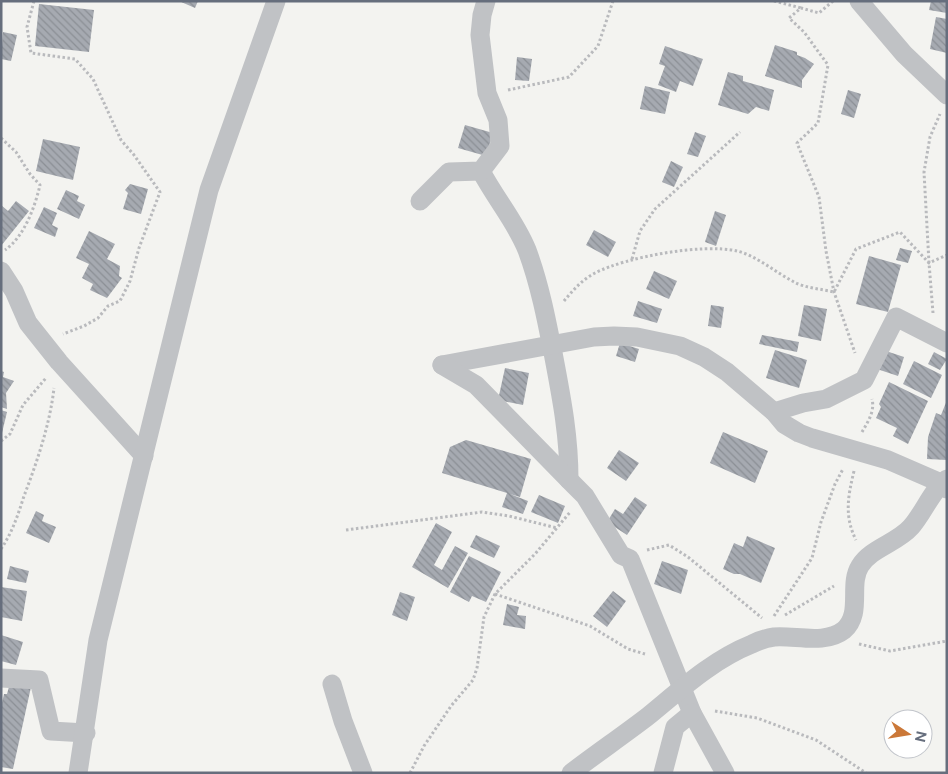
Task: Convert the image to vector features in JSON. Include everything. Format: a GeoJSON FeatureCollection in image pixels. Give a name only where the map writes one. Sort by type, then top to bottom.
{"type":"FeatureCollection","features":[{"type":"Feature","properties":{"kind":"street"},"geometry":{"type":"LineString","coordinates":[[78,773],[86,733],[98,640],[209,190],[276,1]]}},
{"type":"Feature","properties":{"kind":"street"},"geometry":{"type":"LineString","coordinates":[[481,171],[500,146],[498,120],[487,93],[480,35],[482,15],[486,1]]}},
{"type":"Feature","properties":{"kind":"street"},"geometry":{"type":"LineString","coordinates":[[859,1],[945,101]]}},
{"type":"Feature","properties":{"kind":"street"},"geometry":{"type":"LineString","coordinates":[[420,201],[449,172],[481,171]]}},
{"type":"Feature","properties":{"kind":"street"},"geometry":{"type":"LineString","coordinates":[[481,171],[527,250],[552,345],[567,428],[569,480]]}},
{"type":"Feature","properties":{"kind":"street"},"geometry":{"type":"LineString","coordinates":[[1,271],[14,291],[28,323],[44,342],[56,366],[144,456]]}},
{"type":"Feature","properties":{"kind":"street"},"geometry":{"type":"LineString","coordinates":[[774,412],[803,403],[826,399],[864,380],[896,317],[947,343]]}},
{"type":"Feature","properties":{"kind":"street"},"geometry":{"type":"LineString","coordinates":[[570,773],[645,718],[682,687],[705,669],[730,654],[753,643],[773,638],[832,636],[844,630],[850,622],[854,610],[856,574],[860,565],[869,556],[910,528],[945,484],[888,460],[799,433],[784,424],[774,412],[727,372],[704,357],[680,346],[637,337],[614,336],[442,365],[476,385],[585,496],[621,555],[630,559],[674,664],[682,687],[692,713],[725,773]]}},
{"type":"Feature","properties":{"kind":"street"},"geometry":{"type":"LineString","coordinates":[[1,678],[39,680],[51,731],[86,733]]}},
{"type":"Feature","properties":{"kind":"street"},"geometry":{"type":"LineString","coordinates":[[332,684],[343,721],[363,773]]}},
{"type":"Feature","properties":{"kind":"street"},"geometry":{"type":"LineString","coordinates":[[663,773],[675,727],[692,713]]}},
{"type":"Feature","properties":{"kind":"path"},"geometry":{"type":"LineString","coordinates":[[34,1],[27,27],[31,54],[75,59],[93,79],[121,140],[160,192],[139,248],[130,281],[120,301],[108,306],[98,318],[84,326],[44,342]]}},
{"type":"Feature","properties":{"kind":"path"},"geometry":{"type":"LineString","coordinates":[[487,93],[569,77],[598,46],[613,1]]}},
{"type":"Feature","properties":{"kind":"path"},"geometry":{"type":"LineString","coordinates":[[774,1],[819,13],[832,1]]}},
{"type":"Feature","properties":{"kind":"path"},"geometry":{"type":"LineString","coordinates":[[621,555],[669,545],[688,557],[769,623],[812,558],[821,522],[835,484],[856,450],[872,414],[873,404],[834,292],[826,251],[819,197],[797,143],[818,123],[828,65],[804,32],[789,18],[801,8]]}},
{"type":"Feature","properties":{"kind":"path"},"geometry":{"type":"LineString","coordinates":[[934,318],[933,295],[928,263],[924,172],[930,137],[945,101]]}},
{"type":"Feature","properties":{"kind":"path"},"geometry":{"type":"LineString","coordinates":[[632,259],[640,231],[655,209],[740,132]]}},
{"type":"Feature","properties":{"kind":"path"},"geometry":{"type":"LineString","coordinates":[[1,138],[16,152],[40,186],[36,202],[21,232],[7,249],[1,251]]}},
{"type":"Feature","properties":{"kind":"path"},"geometry":{"type":"LineString","coordinates":[[834,292],[856,249],[900,232],[928,263]]}},
{"type":"Feature","properties":{"kind":"path"},"geometry":{"type":"LineString","coordinates":[[547,322],[576,287],[593,274],[614,264],[632,259],[714,248],[738,252],[770,267],[796,283],[834,292]]}},
{"type":"Feature","properties":{"kind":"path"},"geometry":{"type":"LineString","coordinates":[[928,263],[947,254]]}},
{"type":"Feature","properties":{"kind":"path"},"geometry":{"type":"LineString","coordinates":[[1,441],[10,434],[23,405],[56,366]]}},
{"type":"Feature","properties":{"kind":"path"},"geometry":{"type":"LineString","coordinates":[[1,550],[10,537],[30,480],[50,412],[56,366]]}},
{"type":"Feature","properties":{"kind":"path"},"geometry":{"type":"LineString","coordinates":[[856,450],[847,511],[851,529],[856,540],[869,556]]}},
{"type":"Feature","properties":{"kind":"path"},"geometry":{"type":"LineString","coordinates":[[410,773],[424,746],[451,706],[473,680],[477,668],[484,617],[496,594],[535,554],[585,496]]}},
{"type":"Feature","properties":{"kind":"path"},"geometry":{"type":"LineString","coordinates":[[346,530],[482,512],[509,516],[557,528]]}},
{"type":"Feature","properties":{"kind":"path"},"geometry":{"type":"LineString","coordinates":[[784,615],[856,574]]}},
{"type":"Feature","properties":{"kind":"path"},"geometry":{"type":"LineString","coordinates":[[496,594],[590,626],[628,649],[674,664]]}},
{"type":"Feature","properties":{"kind":"path"},"geometry":{"type":"LineString","coordinates":[[832,636],[890,650],[947,641]]}},
{"type":"Feature","properties":{"kind":"path"},"geometry":{"type":"LineString","coordinates":[[692,713],[709,710],[757,718],[816,740],[866,773]]}},
{"type":"Feature","properties":{"kind":"building"},"geometry":{"type":"Polygon","coordinates":[[[179,1],[198,1],[195,8],[179,1]]]}},
{"type":"Feature","properties":{"kind":"building"},"geometry":{"type":"Polygon","coordinates":[[[931,1],[947,1],[947,13],[929,10],[931,1]]]}},
{"type":"Feature","properties":{"kind":"building"},"geometry":{"type":"Polygon","coordinates":[[[39,4],[94,10],[89,52],[35,46],[39,4]]]}},
{"type":"Feature","properties":{"kind":"building"},"geometry":{"type":"Polygon","coordinates":[[[936,17],[947,19],[947,53],[930,49],[936,17]]]}},
{"type":"Feature","properties":{"kind":"building"},"geometry":{"type":"Polygon","coordinates":[[[3,32],[17,35],[11,61],[1,59],[3,32]]]}},
{"type":"Feature","properties":{"kind":"building"},"geometry":{"type":"Polygon","coordinates":[[[775,45],[797,52],[797,55],[814,64],[802,80],[802,88],[765,76],[775,45]]]}},
{"type":"Feature","properties":{"kind":"building"},"geometry":{"type":"Polygon","coordinates":[[[665,46],[703,59],[693,86],[680,81],[676,92],[658,85],[665,66],[659,64],[665,46]]]}},
{"type":"Feature","properties":{"kind":"building"},"geometry":{"type":"Polygon","coordinates":[[[517,57],[532,59],[529,81],[515,80],[517,57]]]}},
{"type":"Feature","properties":{"kind":"building"},"geometry":{"type":"Polygon","coordinates":[[[728,72],[743,76],[743,81],[774,90],[769,111],[756,107],[748,114],[718,105],[728,72]]]}},
{"type":"Feature","properties":{"kind":"building"},"geometry":{"type":"Polygon","coordinates":[[[645,86],[670,92],[665,114],[640,109],[645,86]]]}},
{"type":"Feature","properties":{"kind":"building"},"geometry":{"type":"Polygon","coordinates":[[[848,90],[861,94],[854,118],[841,114],[848,90]]]}},
{"type":"Feature","properties":{"kind":"building"},"geometry":{"type":"Polygon","coordinates":[[[465,125],[493,133],[486,156],[458,148],[465,125]]]}},
{"type":"Feature","properties":{"kind":"building"},"geometry":{"type":"Polygon","coordinates":[[[695,132],[706,136],[698,157],[687,154],[695,132]]]}},
{"type":"Feature","properties":{"kind":"building"},"geometry":{"type":"Polygon","coordinates":[[[43,139],[80,147],[73,180],[36,171],[43,139]]]}},
{"type":"Feature","properties":{"kind":"building"},"geometry":{"type":"Polygon","coordinates":[[[671,161],[683,167],[674,187],[662,182],[671,161]]]}},
{"type":"Feature","properties":{"kind":"building"},"geometry":{"type":"Polygon","coordinates":[[[130,184],[148,189],[141,214],[123,209],[128,193],[125,190],[130,184]]]}},
{"type":"Feature","properties":{"kind":"building"},"geometry":{"type":"Polygon","coordinates":[[[66,190],[79,196],[77,201],[85,205],[79,219],[57,209],[66,190]]]}},
{"type":"Feature","properties":{"kind":"building"},"geometry":{"type":"Polygon","coordinates":[[[16,201],[29,211],[1,246],[1,205],[8,211],[16,201]]]}},
{"type":"Feature","properties":{"kind":"building"},"geometry":{"type":"Polygon","coordinates":[[[44,207],[57,213],[52,225],[58,228],[55,237],[34,228],[44,207]]]}},
{"type":"Feature","properties":{"kind":"building"},"geometry":{"type":"Polygon","coordinates":[[[715,211],[726,215],[716,246],[705,242],[715,211]]]}},
{"type":"Feature","properties":{"kind":"building"},"geometry":{"type":"Polygon","coordinates":[[[594,230],[616,242],[608,257],[586,245],[594,230]]]}},
{"type":"Feature","properties":{"kind":"building"},"geometry":{"type":"Polygon","coordinates":[[[89,231],[115,244],[107,259],[120,266],[119,276],[122,278],[107,298],[90,290],[93,284],[82,278],[89,264],[76,258],[89,231]]]}},
{"type":"Feature","properties":{"kind":"building"},"geometry":{"type":"Polygon","coordinates":[[[900,248],[912,251],[908,263],[896,260],[900,248]]]}},
{"type":"Feature","properties":{"kind":"building"},"geometry":{"type":"Polygon","coordinates":[[[869,256],[901,265],[888,312],[856,304],[869,256]]]}},
{"type":"Feature","properties":{"kind":"building"},"geometry":{"type":"Polygon","coordinates":[[[654,271],[677,281],[669,299],[646,289],[654,271]]]}},
{"type":"Feature","properties":{"kind":"building"},"geometry":{"type":"Polygon","coordinates":[[[638,301],[662,309],[657,323],[633,316],[638,301]]]}},
{"type":"Feature","properties":{"kind":"building"},"geometry":{"type":"Polygon","coordinates":[[[711,305],[724,307],[721,328],[708,326],[711,305]]]}},
{"type":"Feature","properties":{"kind":"building"},"geometry":{"type":"Polygon","coordinates":[[[804,305],[827,309],[821,341],[798,336],[804,305]]]}},
{"type":"Feature","properties":{"kind":"building"},"geometry":{"type":"Polygon","coordinates":[[[762,335],[799,342],[797,352],[759,344],[762,335]]]}},
{"type":"Feature","properties":{"kind":"building"},"geometry":{"type":"Polygon","coordinates":[[[620,343],[639,349],[635,362],[616,356],[620,343]]]}},
{"type":"Feature","properties":{"kind":"building"},"geometry":{"type":"Polygon","coordinates":[[[775,350],[807,360],[799,388],[766,378],[775,350]]]}},
{"type":"Feature","properties":{"kind":"building"},"geometry":{"type":"Polygon","coordinates":[[[883,350],[904,357],[898,376],[877,369],[883,350]]]}},
{"type":"Feature","properties":{"kind":"building"},"geometry":{"type":"Polygon","coordinates":[[[934,352],[947,359],[940,370],[928,364],[934,352]]]}},
{"type":"Feature","properties":{"kind":"building"},"geometry":{"type":"Polygon","coordinates":[[[914,361],[942,375],[931,398],[903,384],[914,361]]]}},
{"type":"Feature","properties":{"kind":"building"},"geometry":{"type":"Polygon","coordinates":[[[505,368],[529,373],[523,405],[498,400],[505,368]]]}},
{"type":"Feature","properties":{"kind":"building"},"geometry":{"type":"Polygon","coordinates":[[[1,371],[4,372],[3,377],[14,381],[6,393],[7,409],[1,407],[1,371]]]}},
{"type":"Feature","properties":{"kind":"building"},"geometry":{"type":"Polygon","coordinates":[[[889,382],[928,401],[908,444],[893,436],[897,428],[876,418],[881,407],[879,404],[889,382]]]}},
{"type":"Feature","properties":{"kind":"building"},"geometry":{"type":"Polygon","coordinates":[[[947,400],[947,460],[927,459],[928,437],[936,413],[941,415],[947,400]]]}},
{"type":"Feature","properties":{"kind":"building"},"geometry":{"type":"Polygon","coordinates":[[[1,410],[7,412],[2,433],[1,433],[1,410]]]}},
{"type":"Feature","properties":{"kind":"building"},"geometry":{"type":"Polygon","coordinates":[[[723,432],[768,451],[755,483],[710,463],[723,432]]]}},
{"type":"Feature","properties":{"kind":"building"},"geometry":{"type":"Polygon","coordinates":[[[466,440],[531,459],[520,497],[510,494],[528,501],[523,514],[502,507],[507,493],[442,473],[450,447],[466,440]]]}},
{"type":"Feature","properties":{"kind":"building"},"geometry":{"type":"Polygon","coordinates":[[[619,450],[639,463],[626,481],[607,468],[619,450]]]}},
{"type":"Feature","properties":{"kind":"building"},"geometry":{"type":"Polygon","coordinates":[[[539,495],[565,506],[558,523],[531,512],[539,495]]]}},
{"type":"Feature","properties":{"kind":"building"},"geometry":{"type":"Polygon","coordinates":[[[635,497],[647,505],[627,535],[607,522],[615,509],[623,514],[635,497]]]}},
{"type":"Feature","properties":{"kind":"building"},"geometry":{"type":"Polygon","coordinates":[[[36,511],[44,515],[42,521],[56,527],[49,543],[26,533],[36,511]]]}},
{"type":"Feature","properties":{"kind":"building"},"geometry":{"type":"Polygon","coordinates":[[[436,523],[452,532],[434,565],[442,570],[455,546],[468,553],[448,588],[412,567],[436,523]]]}},
{"type":"Feature","properties":{"kind":"building"},"geometry":{"type":"Polygon","coordinates":[[[476,535],[500,546],[494,558],[470,547],[476,535]]]}},
{"type":"Feature","properties":{"kind":"building"},"geometry":{"type":"Polygon","coordinates":[[[747,536],[775,548],[761,583],[723,569],[734,543],[743,547],[747,536]]]}},
{"type":"Feature","properties":{"kind":"building"},"geometry":{"type":"Polygon","coordinates":[[[469,556],[501,572],[486,602],[472,596],[469,602],[450,592],[469,556]]]}},
{"type":"Feature","properties":{"kind":"building"},"geometry":{"type":"Polygon","coordinates":[[[662,561],[688,570],[681,594],[654,584],[662,561]]]}},
{"type":"Feature","properties":{"kind":"building"},"geometry":{"type":"Polygon","coordinates":[[[10,566],[29,571],[26,583],[7,579],[10,566]]]}},
{"type":"Feature","properties":{"kind":"building"},"geometry":{"type":"Polygon","coordinates":[[[1,587],[27,591],[22,621],[1,617],[1,587]]]}},
{"type":"Feature","properties":{"kind":"building"},"geometry":{"type":"Polygon","coordinates":[[[613,591],[626,601],[607,627],[593,616],[613,591]]]}},
{"type":"Feature","properties":{"kind":"building"},"geometry":{"type":"Polygon","coordinates":[[[400,592],[415,597],[407,621],[392,615],[400,592]]]}},
{"type":"Feature","properties":{"kind":"building"},"geometry":{"type":"Polygon","coordinates":[[[507,604],[519,607],[517,615],[526,616],[525,629],[503,625],[507,604]]]}},
{"type":"Feature","properties":{"kind":"building"},"geometry":{"type":"Polygon","coordinates":[[[1,635],[23,642],[16,665],[1,661],[1,635]]]}},
{"type":"Feature","properties":{"kind":"building"},"geometry":{"type":"Polygon","coordinates":[[[10,683],[31,687],[13,769],[1,767],[1,707],[4,694],[7,694],[10,683]]]}}]}
